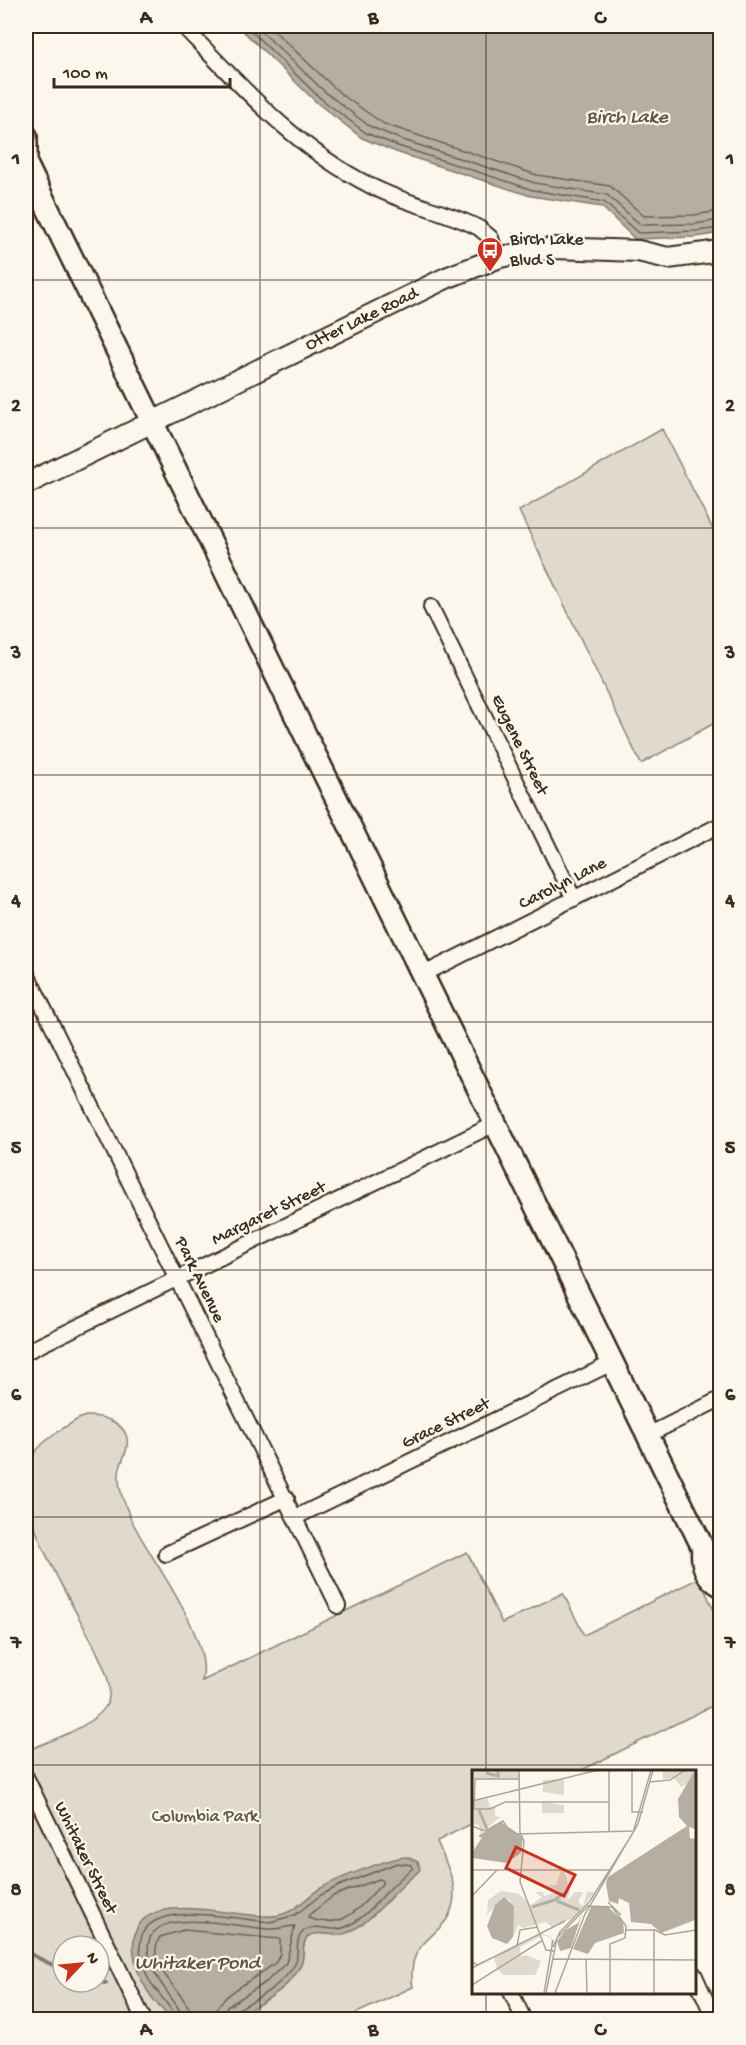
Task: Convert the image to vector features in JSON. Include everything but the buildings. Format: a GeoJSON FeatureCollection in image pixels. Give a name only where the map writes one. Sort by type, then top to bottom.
{"type":"FeatureCollection","features":[{"type":"Feature","properties":{"kind":"main road"},"geometry":{"type":"LineString","coordinates":[[26,136],[26,165],[703,1548],[701,1561],[711,1580],[720,1586]]}},
{"type":"Feature","properties":{"kind":"main road"},"geometry":{"type":"LineString","coordinates":[[703,1548],[714,1554],[720,1568]]}},
{"type":"Feature","properties":{"kind":"street"},"geometry":{"type":"LineString","coordinates":[[183,26],[272,117],[310,150],[343,172],[385,193],[479,228],[490,237],[497,257]]}},
{"type":"Feature","properties":{"kind":"street","name":"Otter Lake Road"},"geometry":{"type":"LineString","coordinates":[[26,484],[446,278],[497,257],[554,248],[638,252],[668,258],[720,251]]}},
{"type":"Feature","properties":{"kind":"street","name":"Eugene Street"},"geometry":{"type":"LineString","coordinates":[[431,607],[574,898]]}},
{"type":"Feature","properties":{"kind":"street","name":"Carolyn Lane"},"geometry":{"type":"LineString","coordinates":[[422,975],[720,825]]}},
{"type":"Feature","properties":{"kind":"street","name":"Park Avenue"},"geometry":{"type":"LineString","coordinates":[[26,972],[338,1606]]}},
{"type":"Feature","properties":{"kind":"street","name":"Margaret Street"},"geometry":{"type":"LineString","coordinates":[[26,1352],[495,1124]]}},
{"type":"Feature","properties":{"kind":"street","name":"Grace Street"},"geometry":{"type":"LineString","coordinates":[[296,1517],[612,1363]]}},
{"type":"Feature","properties":{"kind":"street"},"geometry":{"type":"LineString","coordinates":[[648,1435],[720,1399]]}},
{"type":"Feature","properties":{"kind":"street"},"geometry":{"type":"LineString","coordinates":[[166,1554],[286,1498]]}},
{"type":"Feature","properties":{"kind":"street","name":"Whitaker Street"},"geometry":{"type":"LineString","coordinates":[[26,1777],[144,2019]]}},
{"type":"Feature","properties":{"kind":"street"},"geometry":{"type":"LineString","coordinates":[[695,1978],[715,2019]]}},
{"type":"Feature","properties":{"kind":"street"},"geometry":{"type":"LineString","coordinates":[[512,1994],[524,2019]]}},
{"type":"Feature","properties":{"kind":"green space"},"geometry":{"type":"Polygon","coordinates":[[[662,429],[720,543],[720,720],[641,764],[519,511],[662,429]]]}},
{"type":"Feature","properties":{"kind":"green space","name":"Columbia Park"},"geometry":{"type":"Polygon","coordinates":[[[86,1416],[93,1416],[115,1422],[125,1432],[127,1447],[119,1474],[123,1498],[139,1534],[189,1621],[203,1663],[202,1681],[467,1552],[502,1623],[563,1593],[584,1635],[699,1578],[720,1623],[720,1702],[582,1770],[472,1770],[472,1824],[437,1841],[452,1881],[454,1894],[452,1909],[446,1920],[415,1955],[412,1969],[413,1987],[344,2019],[231,2019],[271,1997],[289,1982],[301,1964],[307,1937],[317,1934],[340,1934],[354,1929],[420,1869],[165,2012],[173,2019],[150,2019],[111,1939],[111,1934],[109,1934],[26,1765],[26,1751],[70,1732],[93,1719],[107,1704],[109,1697],[109,1683],[104,1668],[39,1538],[26,1493],[26,1473],[29,1462],[47,1440],[63,1428],[86,1416]]]}},
{"type":"Feature","properties":{"kind":"green space"},"geometry":{"type":"Polygon","coordinates":[[[26,1789],[97,1934],[51,1934],[51,1994],[111,1994],[111,1962],[139,2019],[26,2019],[26,1789]]]}},
{"type":"Feature","properties":{"kind":"water","name":"Birch Lake"},"geometry":{"type":"Polygon","coordinates":[[[238,26],[720,26],[720,233],[696,237],[635,239],[602,207],[531,196],[396,152],[362,138],[316,102],[238,26]]]}},
{"type":"Feature","properties":{"kind":"water","name":"Whitaker Pond"},"geometry":{"type":"Polygon","coordinates":[[[407,1857],[418,1862],[420,1869],[377,1911],[351,1931],[307,1937],[301,1964],[290,1981],[273,1995],[231,2020],[173,2019],[159,2006],[142,1982],[134,1954],[136,1930],[148,1916],[167,1910],[190,1909],[263,1916],[280,1915],[297,1907],[328,1884],[378,1864],[407,1857]]]}},
{"type":"Feature","properties":{"kind":"waterway"},"geometry":{"type":"LineString","coordinates":[[26,1952],[51,1964]]}},
{"type":"Feature","properties":{"kind":"place","name":"Birch Lake Blvd S"},"geometry":{"type":"Point","coordinates":[490,273]}}]}
